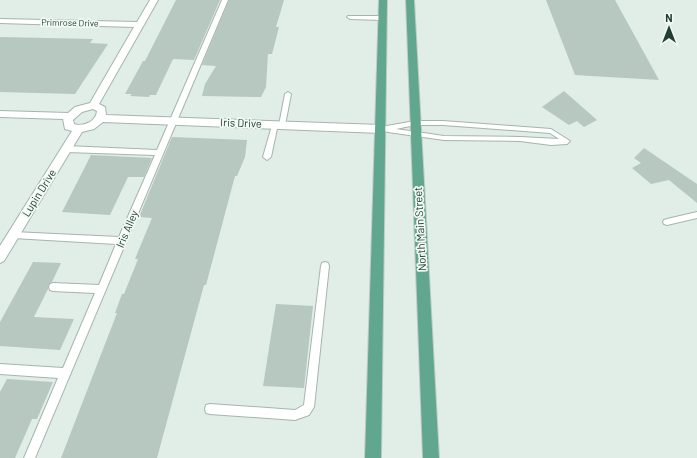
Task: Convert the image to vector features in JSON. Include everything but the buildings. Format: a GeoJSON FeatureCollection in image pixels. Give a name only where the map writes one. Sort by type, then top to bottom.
{"type":"FeatureCollection","features":[{"type":"Feature","properties":{"kind":"main road"},"geometry":{"type":"LineString","coordinates":[[373,458],[383,0]]}},
{"type":"Feature","properties":{"kind":"main road","name":"North Main Street"},"geometry":{"type":"LineString","coordinates":[[410,0],[431,458]]}},
{"type":"Feature","properties":{"kind":"street"},"geometry":{"type":"LineString","coordinates":[[93,106],[154,0]]}},
{"type":"Feature","properties":{"kind":"street","name":"Primrose Drive"},"geometry":{"type":"LineString","coordinates":[[0,21],[140,25]]}},
{"type":"Feature","properties":{"kind":"street"},"geometry":{"type":"LineString","coordinates":[[93,106],[102,109],[100,118],[93,125],[79,129],[69,126],[67,123],[70,116],[77,109],[93,106]]}},
{"type":"Feature","properties":{"kind":"street"},"geometry":{"type":"LineString","coordinates":[[0,114],[70,116]]}},
{"type":"Feature","properties":{"kind":"street","name":"Iris Drive"},"geometry":{"type":"LineString","coordinates":[[100,118],[381,129]]}},
{"type":"Feature","properties":{"kind":"street","name":"Lupin Drive"},"geometry":{"type":"LineString","coordinates":[[0,256],[79,129]]}},
{"type":"Feature","properties":{"kind":"lane","name":"Iris Alley"},"geometry":{"type":"LineString","coordinates":[[29,458],[225,0]]}},
{"type":"Feature","properties":{"kind":"lane"},"geometry":{"type":"LineString","coordinates":[[350,17],[383,18]]}},
{"type":"Feature","properties":{"kind":"lane"},"geometry":{"type":"LineString","coordinates":[[267,157],[288,94]]}},
{"type":"Feature","properties":{"kind":"lane"},"geometry":{"type":"LineString","coordinates":[[515,128],[520,139]]}},
{"type":"Feature","properties":{"kind":"lane"},"geometry":{"type":"LineString","coordinates":[[515,128],[551,131],[567,141],[551,142],[520,139],[444,138],[416,129],[381,129],[515,128]]}},
{"type":"Feature","properties":{"kind":"lane"},"geometry":{"type":"LineString","coordinates":[[66,149],[159,153]]}},
{"type":"Feature","properties":{"kind":"lane"},"geometry":{"type":"LineString","coordinates":[[667,222],[697,215]]}},
{"type":"Feature","properties":{"kind":"lane"},"geometry":{"type":"LineString","coordinates":[[13,235],[122,241]]}},
{"type":"Feature","properties":{"kind":"lane"},"geometry":{"type":"LineString","coordinates":[[210,409],[295,415],[301,414],[309,407],[325,266]]}},
{"type":"Feature","properties":{"kind":"lane"},"geometry":{"type":"LineString","coordinates":[[53,286],[102,289]]}},
{"type":"Feature","properties":{"kind":"lane"},"geometry":{"type":"LineString","coordinates":[[0,370],[66,373]]}}]}
